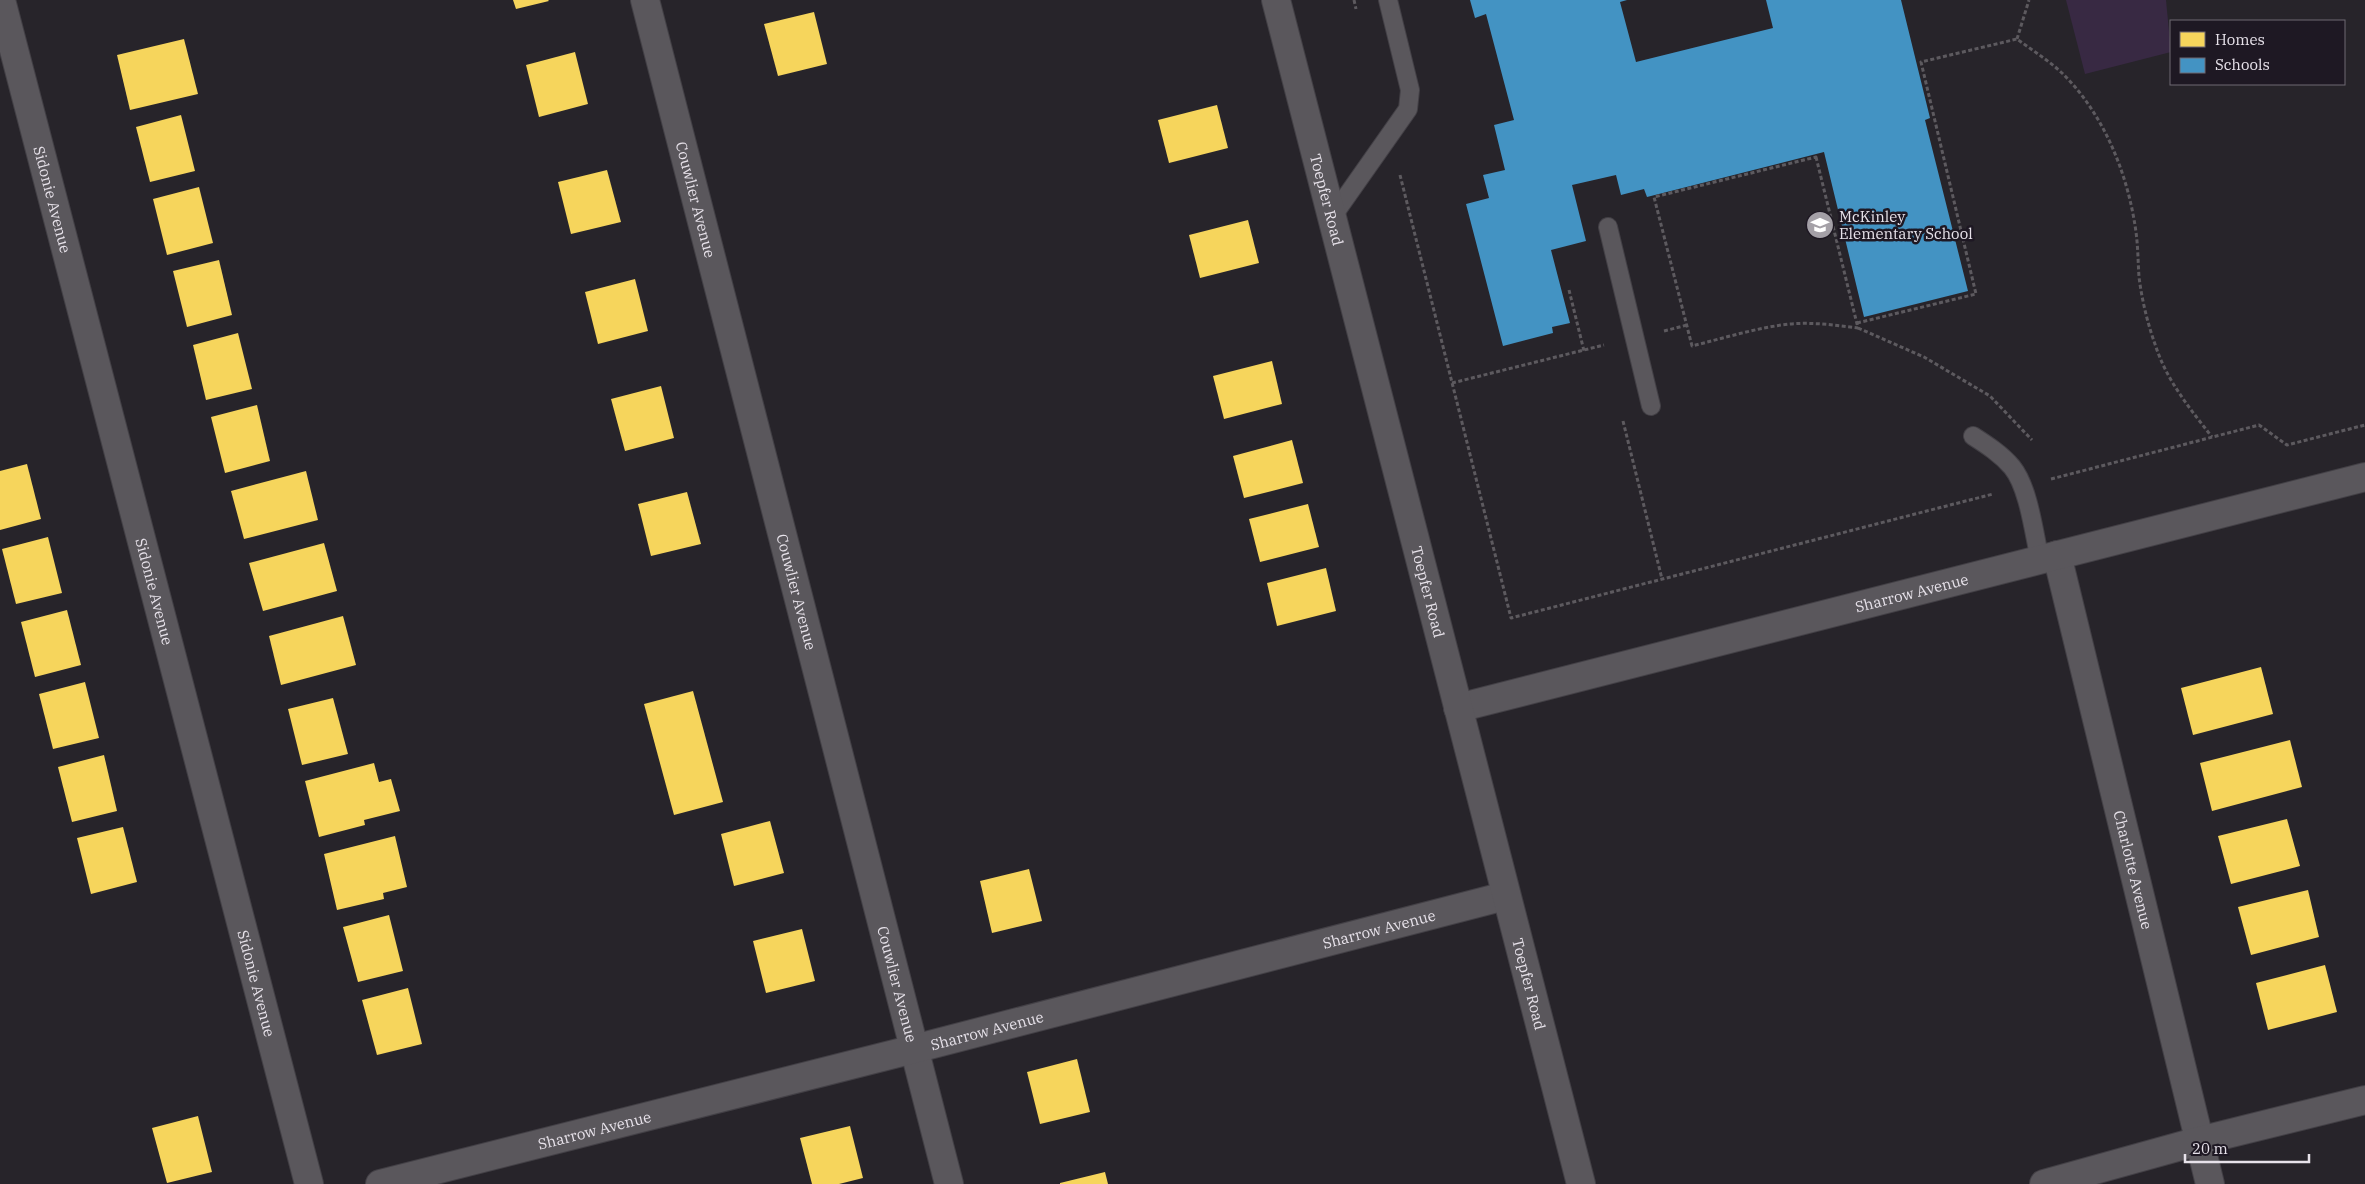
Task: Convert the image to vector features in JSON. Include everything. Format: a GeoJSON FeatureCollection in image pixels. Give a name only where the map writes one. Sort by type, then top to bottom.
{"type":"FeatureCollection","features":[{"type":"Feature","properties":{"kind":"street","name":"Sidonie Avenue"},"geometry":{"type":"LineString","coordinates":[[1,0],[309,1184]]}},
{"type":"Feature","properties":{"kind":"street","name":"Couwlier Avenue"},"geometry":{"type":"LineString","coordinates":[[645,0],[949,1184]]}},
{"type":"Feature","properties":{"kind":"street","name":"Toepfer Road"},"geometry":{"type":"LineString","coordinates":[[1276,0],[1505,896],[1581,1184]]}},
{"type":"Feature","properties":{"kind":"street","name":"Sharrow Avenue"},"geometry":{"type":"LineString","coordinates":[[1458,708],[2365,477]]}},
{"type":"Feature","properties":{"kind":"street","name":"Charlotte Avenue"},"geometry":{"type":"LineString","coordinates":[[2049,558],[2210,1184]]}},
{"type":"Feature","properties":{"kind":"street","name":"Sharrow Avenue"},"geometry":{"type":"LineString","coordinates":[[380,1184],[914,1049],[1505,896]]}},
{"type":"Feature","properties":{"kind":"street"},"geometry":{"type":"LineString","coordinates":[[2044,1184],[2199,1141],[2365,1100]]}},
{"type":"Feature","properties":{"kind":"lane"},"geometry":{"type":"LineString","coordinates":[[1332,217],[1408,108],[1410,90],[1388,0]]}},
{"type":"Feature","properties":{"kind":"lane"},"geometry":{"type":"LineString","coordinates":[[1608,227],[1651,406]]}},
{"type":"Feature","properties":{"kind":"lane"},"geometry":{"type":"LineString","coordinates":[[1973,436],[1998,452],[2013,468],[2022,486],[2049,558]]}},
{"type":"Feature","properties":{"kind":"path"},"geometry":{"type":"LineString","coordinates":[[2016,39],[2029,0]]}},
{"type":"Feature","properties":{"kind":"path"},"geometry":{"type":"LineString","coordinates":[[1857,323],[1976,294],[1921,62],[2016,39]]}},
{"type":"Feature","properties":{"kind":"path"},"geometry":{"type":"LineString","coordinates":[[2016,39],[2062,74],[2084,98],[2105,134],[2120,166],[2130,198],[2137,234],[2139,278],[2156,350],[2171,380],[2212,437]]}},
{"type":"Feature","properties":{"kind":"path"},"geometry":{"type":"LineString","coordinates":[[1816,157],[1858,328],[1826,324],[1783,325],[1760,328],[1692,346],[1687,325],[1654,197],[1816,157]]}},
{"type":"Feature","properties":{"kind":"path"},"geometry":{"type":"LineString","coordinates":[[1569,290],[1584,351]]}},
{"type":"Feature","properties":{"kind":"path"},"geometry":{"type":"LineString","coordinates":[[1452,383],[1687,325]]}},
{"type":"Feature","properties":{"kind":"path"},"geometry":{"type":"LineString","coordinates":[[1604,346],[1607,355]]}},
{"type":"Feature","properties":{"kind":"path"},"geometry":{"type":"LineString","coordinates":[[1623,420],[1662,579]]}},
{"type":"Feature","properties":{"kind":"path"},"geometry":{"type":"LineString","coordinates":[[2048,480],[2259,424],[2287,445],[2365,425]]}},
{"type":"Feature","properties":{"kind":"shaded area"},"geometry":{"type":"Polygon","coordinates":[[[2066,0],[2166,0],[2170,52],[2085,74],[2066,0]]]}},
{"type":"Feature","properties":{"kind":"building: Homes"},"geometry":{"type":"Polygon","coordinates":[[[513,0],[548,0],[549,1],[516,9],[513,0]]]}},
{"type":"Feature","properties":{"kind":"building: Homes"},"geometry":{"type":"Polygon","coordinates":[[[814,12],[827,64],[778,76],[764,24],[814,12]]]}},
{"type":"Feature","properties":{"kind":"building: Homes"},"geometry":{"type":"Polygon","coordinates":[[[184,39],[198,94],[130,110],[117,55],[184,39]]]}},
{"type":"Feature","properties":{"kind":"building: Homes"},"geometry":{"type":"Polygon","coordinates":[[[575,52],[588,104],[539,117],[526,65],[575,52]]]}},
{"type":"Feature","properties":{"kind":"building: Homes"},"geometry":{"type":"Polygon","coordinates":[[[1217,105],[1228,148],[1169,163],[1158,120],[1217,105]]]}},
{"type":"Feature","properties":{"kind":"building: Homes"},"geometry":{"type":"Polygon","coordinates":[[[181,115],[195,171],[150,182],[136,127],[181,115]]]}},
{"type":"Feature","properties":{"kind":"building: Homes"},"geometry":{"type":"Polygon","coordinates":[[[607,170],[621,222],[571,234],[558,182],[607,170]]]}},
{"type":"Feature","properties":{"kind":"building: Homes"},"geometry":{"type":"Polygon","coordinates":[[[199,187],[213,243],[167,255],[153,199],[199,187]]]}},
{"type":"Feature","properties":{"kind":"building: Homes"},"geometry":{"type":"Polygon","coordinates":[[[1248,220],[1259,263],[1200,278],[1189,235],[1248,220]]]}},
{"type":"Feature","properties":{"kind":"building: Homes"},"geometry":{"type":"Polygon","coordinates":[[[219,260],[232,315],[187,327],[173,271],[219,260]]]}},
{"type":"Feature","properties":{"kind":"building: Homes"},"geometry":{"type":"Polygon","coordinates":[[[635,279],[648,331],[598,344],[585,292],[635,279]]]}},
{"type":"Feature","properties":{"kind":"building: Homes"},"geometry":{"type":"Polygon","coordinates":[[[238,333],[252,389],[206,400],[193,345],[238,333]]]}},
{"type":"Feature","properties":{"kind":"building: Homes"},"geometry":{"type":"Polygon","coordinates":[[[1272,361],[1282,404],[1224,419],[1213,376],[1272,361]]]}},
{"type":"Feature","properties":{"kind":"building: Homes"},"geometry":{"type":"Polygon","coordinates":[[[661,386],[674,438],[625,451],[611,399],[661,386]]]}},
{"type":"Feature","properties":{"kind":"building: Homes"},"geometry":{"type":"Polygon","coordinates":[[[257,405],[270,461],[225,473],[211,417],[257,405]]]}},
{"type":"Feature","properties":{"kind":"building: Homes"},"geometry":{"type":"Polygon","coordinates":[[[1292,440],[1303,483],[1244,498],[1233,456],[1292,440]]]}},
{"type":"Feature","properties":{"kind":"building: Homes"},"geometry":{"type":"Polygon","coordinates":[[[27,464],[41,519],[0,530],[0,471],[27,464]]]}},
{"type":"Feature","properties":{"kind":"building: Homes"},"geometry":{"type":"Polygon","coordinates":[[[306,471],[318,520],[244,539],[231,491],[306,471]]]}},
{"type":"Feature","properties":{"kind":"building: Homes"},"geometry":{"type":"Polygon","coordinates":[[[687,492],[701,544],[651,556],[638,504],[687,492]]]}},
{"type":"Feature","properties":{"kind":"building: Homes"},"geometry":{"type":"Polygon","coordinates":[[[1308,504],[1319,547],[1260,562],[1249,519],[1308,504]]]}},
{"type":"Feature","properties":{"kind":"building: Homes"},"geometry":{"type":"Polygon","coordinates":[[[48,537],[62,593],[16,604],[2,549],[48,537]]]}},
{"type":"Feature","properties":{"kind":"building: Homes"},"geometry":{"type":"Polygon","coordinates":[[[324,543],[337,591],[263,611],[249,563],[324,543]]]}},
{"type":"Feature","properties":{"kind":"building: Homes"},"geometry":{"type":"Polygon","coordinates":[[[1326,568],[1336,611],[1277,626],[1267,583],[1326,568]]]}},
{"type":"Feature","properties":{"kind":"building: Homes"},"geometry":{"type":"Polygon","coordinates":[[[67,610],[81,665],[35,677],[21,622],[67,610]]]}},
{"type":"Feature","properties":{"kind":"building: Homes"},"geometry":{"type":"Polygon","coordinates":[[[343,616],[356,665],[281,685],[269,636],[343,616]]]}},
{"type":"Feature","properties":{"kind":"building: Homes"},"geometry":{"type":"Polygon","coordinates":[[[2261,667],[2273,714],[2193,735],[2181,688],[2261,667]]]}},
{"type":"Feature","properties":{"kind":"building: Homes"},"geometry":{"type":"Polygon","coordinates":[[[85,682],[99,738],[53,749],[39,694],[85,682]]]}},
{"type":"Feature","properties":{"kind":"building: Homes"},"geometry":{"type":"Polygon","coordinates":[[[693,691],[723,802],[674,815],[644,704],[693,691]]]}},
{"type":"Feature","properties":{"kind":"building: Homes"},"geometry":{"type":"Polygon","coordinates":[[[333,698],[348,754],[302,765],[288,709],[333,698]]]}},
{"type":"Feature","properties":{"kind":"building: Homes"},"geometry":{"type":"Polygon","coordinates":[[[2290,740],[2302,787],[2212,811],[2200,763],[2290,740]]]}},
{"type":"Feature","properties":{"kind":"building: Homes"},"geometry":{"type":"Polygon","coordinates":[[[104,755],[117,811],[72,822],[58,767],[104,755]]]}},
{"type":"Feature","properties":{"kind":"building: Homes"},"geometry":{"type":"Polygon","coordinates":[[[374,763],[379,782],[391,779],[400,811],[364,820],[365,825],[319,837],[305,781],[374,763]]]}},
{"type":"Feature","properties":{"kind":"building: Homes"},"geometry":{"type":"Polygon","coordinates":[[[2287,819],[2300,866],[2231,884],[2218,836],[2287,819]]]}},
{"type":"Feature","properties":{"kind":"building: Homes"},"geometry":{"type":"Polygon","coordinates":[[[770,821],[784,873],[734,886],[721,834],[770,821]]]}},
{"type":"Feature","properties":{"kind":"building: Homes"},"geometry":{"type":"Polygon","coordinates":[[[123,827],[137,882],[91,894],[77,838],[123,827]]]}},
{"type":"Feature","properties":{"kind":"building: Homes"},"geometry":{"type":"Polygon","coordinates":[[[395,836],[407,887],[383,893],[384,899],[337,910],[324,854],[395,836]]]}},
{"type":"Feature","properties":{"kind":"building: Homes"},"geometry":{"type":"Polygon","coordinates":[[[1029,869],[1042,921],[992,933],[980,881],[1029,869]]]}},
{"type":"Feature","properties":{"kind":"building: Homes"},"geometry":{"type":"Polygon","coordinates":[[[2308,890],[2319,937],[2251,955],[2238,907],[2308,890]]]}},
{"type":"Feature","properties":{"kind":"building: Homes"},"geometry":{"type":"Polygon","coordinates":[[[389,915],[403,971],[358,982],[343,927],[389,915]]]}},
{"type":"Feature","properties":{"kind":"building: Homes"},"geometry":{"type":"Polygon","coordinates":[[[802,929],[815,981],[766,993],[753,941],[802,929]]]}},
{"type":"Feature","properties":{"kind":"building: Homes"},"geometry":{"type":"Polygon","coordinates":[[[2325,965],[2337,1012],[2268,1030],[2256,983],[2325,965]]]}},
{"type":"Feature","properties":{"kind":"building: Homes"},"geometry":{"type":"Polygon","coordinates":[[[408,988],[422,1044],[377,1055],[362,1000],[408,988]]]}},
{"type":"Feature","properties":{"kind":"building: Homes"},"geometry":{"type":"Polygon","coordinates":[[[1077,1059],[1090,1112],[1040,1124],[1027,1072],[1077,1059]]]}},
{"type":"Feature","properties":{"kind":"building: Homes"},"geometry":{"type":"Polygon","coordinates":[[[198,1116],[212,1172],[167,1183],[152,1128],[198,1116]]]}},
{"type":"Feature","properties":{"kind":"building: Homes"},"geometry":{"type":"Polygon","coordinates":[[[850,1126],[863,1178],[839,1184],[812,1184],[800,1138],[850,1126]]]}},
{"type":"Feature","properties":{"kind":"building: Homes"},"geometry":{"type":"Polygon","coordinates":[[[1105,1172],[1108,1184],[1060,1184],[1060,1183],[1105,1172]]]}},
{"type":"Feature","properties":{"kind":"building: Schools"},"geometry":{"type":"Polygon","coordinates":[[[1470,0],[1627,0],[1620,2],[1636,62],[1773,28],[1766,0],[1901,0],[1930,118],[1925,120],[1968,291],[1864,317],[1824,152],[1647,197],[1644,189],[1621,195],[1616,175],[1572,185],[1586,241],[1551,250],[1570,323],[1552,327],[1553,333],[1503,346],[1466,204],[1489,198],[1483,175],[1505,170],[1494,125],[1514,120],[1486,14],[1475,18],[1470,0]]]}},
{"type":"Feature","properties":{"kind":"place","name":"McKinley Elementary School"},"geometry":{"type":"Point","coordinates":[1820,225]}}]}
